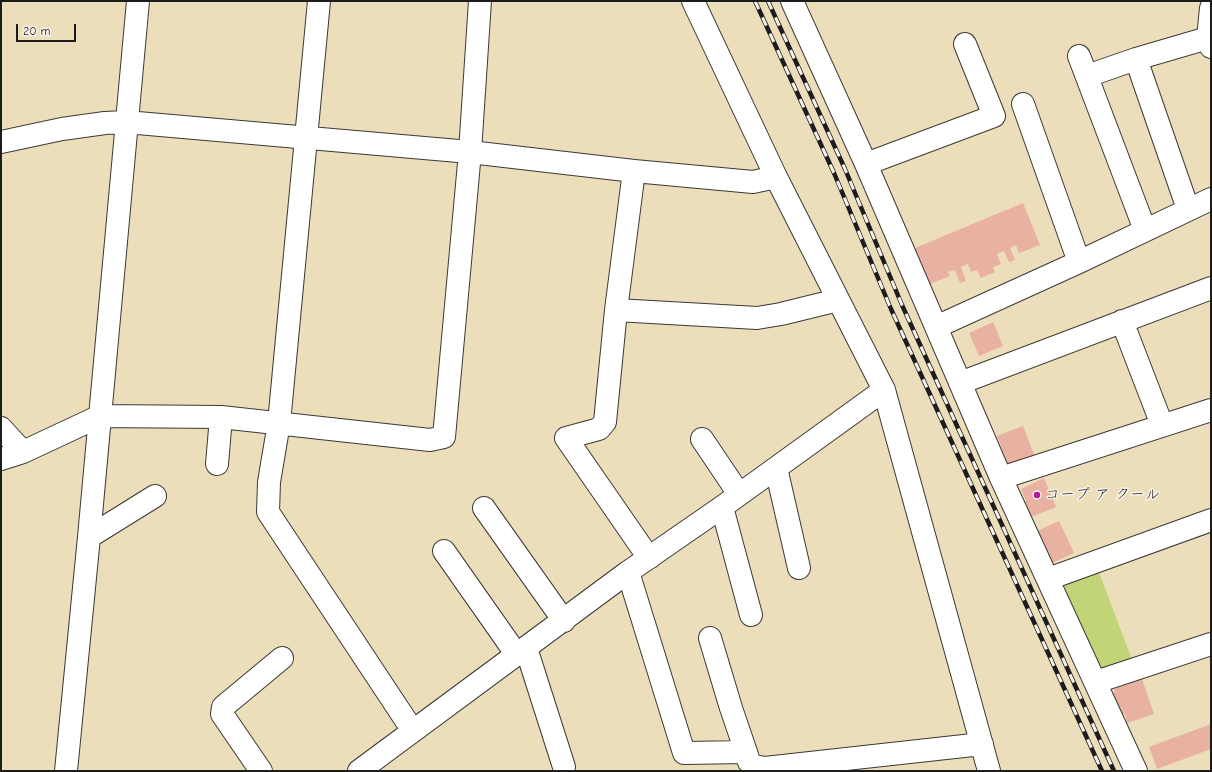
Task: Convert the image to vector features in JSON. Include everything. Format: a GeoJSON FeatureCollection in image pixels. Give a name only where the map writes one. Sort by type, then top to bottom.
{"type":"FeatureCollection","features":[{"type":"Feature","properties":{"kind":"street"},"geometry":{"type":"LineString","coordinates":[[66,771],[138,1]]}},
{"type":"Feature","properties":{"kind":"street"},"geometry":{"type":"LineString","coordinates":[[319,1],[278,423],[269,482],[268,512],[413,731]]}},
{"type":"Feature","properties":{"kind":"street"},"geometry":{"type":"LineString","coordinates":[[1,459],[23,452],[100,416],[222,417],[430,440],[444,437],[470,152],[480,1]]}},
{"type":"Feature","properties":{"kind":"street"},"geometry":{"type":"LineString","coordinates":[[693,1],[776,177],[884,390],[990,771]]}},
{"type":"Feature","properties":{"kind":"street"},"geometry":{"type":"LineString","coordinates":[[799,2],[866,164],[1001,478],[1136,771]]}},
{"type":"Feature","properties":{"kind":"street"},"geometry":{"type":"LineString","coordinates":[[1145,230],[1089,67],[1136,59],[1210,41],[1211,8]]}},
{"type":"Feature","properties":{"kind":"street"},"geometry":{"type":"LineString","coordinates":[[866,164],[994,116],[965,44]]}},
{"type":"Feature","properties":{"kind":"street"},"geometry":{"type":"LineString","coordinates":[[1136,59],[1188,209]]}},
{"type":"Feature","properties":{"kind":"street"},"geometry":{"type":"LineString","coordinates":[[1023,104],[1079,262]]}},
{"type":"Feature","properties":{"kind":"street"},"geometry":{"type":"LineString","coordinates":[[1,142],[62,128],[126,122],[470,152],[753,182],[776,177]]}},
{"type":"Feature","properties":{"kind":"street"},"geometry":{"type":"LineString","coordinates":[[634,170],[616,310],[605,422],[599,429],[566,438],[649,558]]}},
{"type":"Feature","properties":{"kind":"street"},"geometry":{"type":"LineString","coordinates":[[936,327],[1079,262],[1211,199]]}},
{"type":"Feature","properties":{"kind":"street"},"geometry":{"type":"LineString","coordinates":[[960,383],[1211,288]]}},
{"type":"Feature","properties":{"kind":"street"},"geometry":{"type":"LineString","coordinates":[[616,310],[757,318],[781,314],[838,300]]}},
{"type":"Feature","properties":{"kind":"street"},"geometry":{"type":"LineString","coordinates":[[1122,321],[1162,425]]}},
{"type":"Feature","properties":{"kind":"street"},"geometry":{"type":"LineString","coordinates":[[360,771],[628,572],[722,507],[884,390]]}},
{"type":"Feature","properties":{"kind":"street"},"geometry":{"type":"LineString","coordinates":[[1001,478],[1211,410]]}},
{"type":"Feature","properties":{"kind":"street"},"geometry":{"type":"LineString","coordinates":[[218,464],[222,417]]}},
{"type":"Feature","properties":{"kind":"street"},"geometry":{"type":"LineString","coordinates":[[1,428],[23,452]]}},
{"type":"Feature","properties":{"kind":"street"},"geometry":{"type":"LineString","coordinates":[[702,439],[739,494]]}},
{"type":"Feature","properties":{"kind":"street"},"geometry":{"type":"LineString","coordinates":[[776,468],[799,568]]}},
{"type":"Feature","properties":{"kind":"street"},"geometry":{"type":"LineString","coordinates":[[89,537],[155,496]]}},
{"type":"Feature","properties":{"kind":"street"},"geometry":{"type":"LineString","coordinates":[[722,507],[751,615]]}},
{"type":"Feature","properties":{"kind":"street"},"geometry":{"type":"LineString","coordinates":[[484,508],[564,621]]}},
{"type":"Feature","properties":{"kind":"street"},"geometry":{"type":"LineString","coordinates":[[1048,579],[1211,520]]}},
{"type":"Feature","properties":{"kind":"street"},"geometry":{"type":"LineString","coordinates":[[444,551],[521,651],[564,767]]}},
{"type":"Feature","properties":{"kind":"street"},"geometry":{"type":"LineString","coordinates":[[628,572],[684,753],[746,752]]}},
{"type":"Feature","properties":{"kind":"street"},"geometry":{"type":"LineString","coordinates":[[710,638],[749,762],[754,766],[766,770],[982,744]]}},
{"type":"Feature","properties":{"kind":"street"},"geometry":{"type":"LineString","coordinates":[[1096,682],[1211,644]]}},
{"type":"Feature","properties":{"kind":"street"},"geometry":{"type":"LineString","coordinates":[[261,771],[222,714],[223,707],[282,658]]}},
{"type":"Feature","properties":{"kind":"green space"},"geometry":{"type":"Polygon","coordinates":[[[1098,570],[1133,662],[1099,671],[1060,585],[1098,570]]]}},
{"type":"Feature","properties":{"kind":"building"},"geometry":{"type":"Polygon","coordinates":[[[1023,203],[1040,245],[1019,253],[1016,245],[1010,248],[1015,260],[1009,262],[1004,251],[997,254],[1001,264],[993,267],[995,272],[981,278],[977,270],[971,272],[968,264],[961,267],[966,281],[960,283],[955,270],[948,272],[950,276],[930,284],[915,248],[1023,203]]]}},
{"type":"Feature","properties":{"kind":"building"},"geometry":{"type":"Polygon","coordinates":[[[993,322],[1003,346],[979,356],[969,333],[993,322]]]}},
{"type":"Feature","properties":{"kind":"building"},"geometry":{"type":"Polygon","coordinates":[[[1023,426],[1035,457],[1009,467],[997,436],[1023,426]]]}},
{"type":"Feature","properties":{"kind":"building","name":"コープ ア クール"},"geometry":{"type":"Polygon","coordinates":[[[1044,478],[1056,507],[1029,518],[1022,502],[1026,501],[1021,489],[1044,478]]]}},
{"type":"Feature","properties":{"kind":"building"},"geometry":{"type":"Polygon","coordinates":[[[1059,521],[1074,553],[1050,564],[1035,532],[1059,521]]]}},
{"type":"Feature","properties":{"kind":"building"},"geometry":{"type":"Polygon","coordinates":[[[1142,679],[1154,714],[1127,723],[1125,714],[1120,716],[1112,693],[1115,692],[1114,689],[1142,679]]]}},
{"type":"Feature","properties":{"kind":"building"},"geometry":{"type":"Polygon","coordinates":[[[1211,724],[1211,749],[1157,769],[1149,747],[1211,724]]]}},
{"type":"Feature","properties":{"kind":"railway"},"geometry":{"type":"LineString","coordinates":[[755,1],[834,173],[891,309],[1102,771]]}},
{"type":"Feature","properties":{"kind":"railway"},"geometry":{"type":"LineString","coordinates":[[768,1],[845,169],[902,305],[1114,771]]}},
{"type":"Feature","properties":{"kind":"place","name":"コープ ア クール"},"geometry":{"type":"Point","coordinates":[1037,495]}}]}
